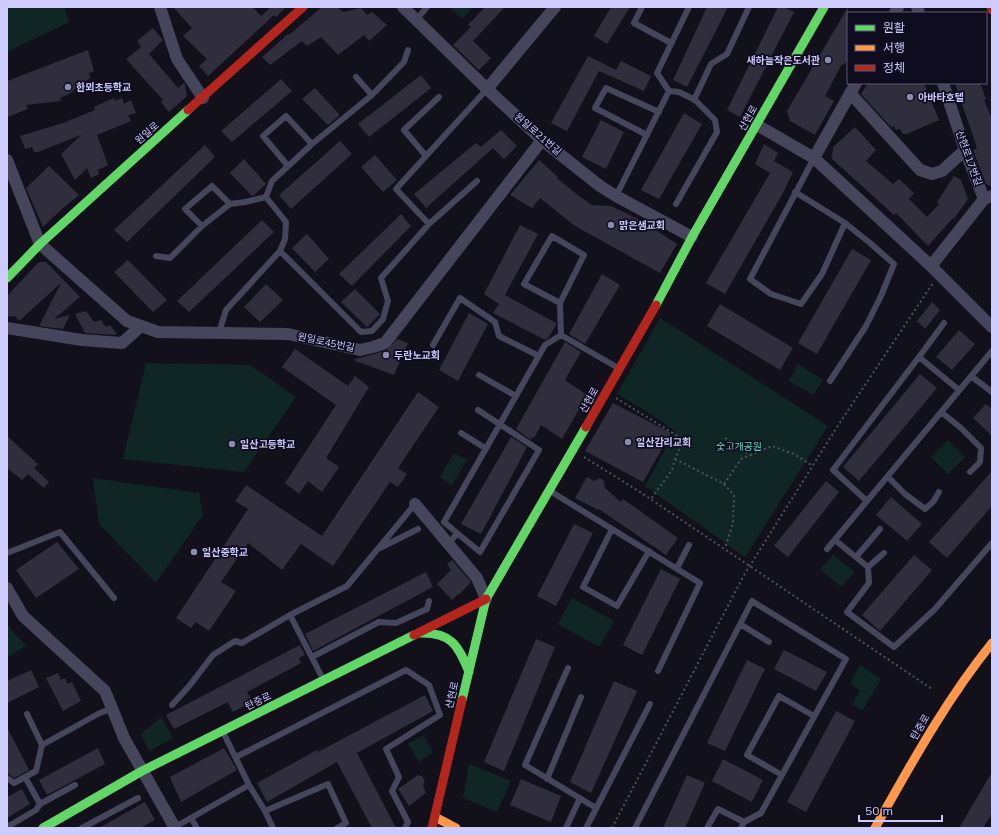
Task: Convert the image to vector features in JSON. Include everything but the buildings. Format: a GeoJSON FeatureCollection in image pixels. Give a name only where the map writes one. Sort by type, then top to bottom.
{"type":"FeatureCollection","features":[{"type":"Feature","properties":{"kind":"main road","name":"원일로"},"geometry":{"type":"LineString","coordinates":[[7,278],[40,244],[303,7]]}},
{"type":"Feature","properties":{"kind":"main road","name":"산현로"},"geometry":{"type":"LineString","coordinates":[[432,828],[486,599],[620,369],[666,288],[692,236],[824,7]]}},
{"type":"Feature","properties":{"kind":"main road","name":"탄중로"},"geometry":{"type":"LineString","coordinates":[[43,828],[142,771],[486,599]]}},
{"type":"Feature","properties":{"kind":"main road"},"geometry":{"type":"LineString","coordinates":[[420,633],[436,633],[452,641],[463,656],[469,672]]}},
{"type":"Feature","properties":{"kind":"main road","name":"탄중로"},"geometry":{"type":"LineString","coordinates":[[875,828],[929,732],[974,664],[992,643]]}},
{"type":"Feature","properties":{"kind":"main road"},"geometry":{"type":"LineString","coordinates":[[435,817],[456,828]]}},
{"type":"Feature","properties":{"kind":"street"},"geometry":{"type":"LineString","coordinates":[[160,7],[177,59],[203,98]]}},
{"type":"Feature","properties":{"kind":"street","name":"원일로21번길"},"geometry":{"type":"LineString","coordinates":[[403,7],[542,140],[600,186],[692,236]]}},
{"type":"Feature","properties":{"kind":"street"},"geometry":{"type":"LineString","coordinates":[[487,89],[554,7]]}},
{"type":"Feature","properties":{"kind":"street","name":"산현로17번길"},"geometry":{"type":"LineString","coordinates":[[931,266],[988,197],[965,150],[943,84]]}},
{"type":"Feature","properties":{"kind":"street"},"geometry":{"type":"LineString","coordinates":[[814,158],[853,88],[920,170],[932,174],[942,171],[965,150]]}},
{"type":"Feature","properties":{"kind":"street"},"geometry":{"type":"LineString","coordinates":[[757,125],[814,158],[931,266],[992,327]]}},
{"type":"Feature","properties":{"kind":"street","name":"원일로45번길"},"geometry":{"type":"LineString","coordinates":[[40,244],[127,320],[158,332],[288,334],[360,350],[373,348],[385,343],[542,140]]}},
{"type":"Feature","properties":{"kind":"street"},"geometry":{"type":"LineString","coordinates":[[8,166],[40,244]]}},
{"type":"Feature","properties":{"kind":"street"},"geometry":{"type":"LineString","coordinates":[[7,328],[82,340],[122,343],[141,326]]}},
{"type":"Feature","properties":{"kind":"street"},"geometry":{"type":"LineString","coordinates":[[415,504],[477,578],[486,599]]}},
{"type":"Feature","properties":{"kind":"street"},"geometry":{"type":"LineString","coordinates":[[7,588],[23,616],[105,691],[124,738],[175,828]]}},
{"type":"Feature","properties":{"kind":"lane"},"geometry":{"type":"LineString","coordinates":[[416,20],[427,7]]}},
{"type":"Feature","properties":{"kind":"lane"},"geometry":{"type":"LineString","coordinates":[[642,7],[634,23],[671,43]]}},
{"type":"Feature","properties":{"kind":"lane"},"geometry":{"type":"LineString","coordinates":[[669,91],[657,73],[688,7]]}},
{"type":"Feature","properties":{"kind":"lane"},"geometry":{"type":"LineString","coordinates":[[694,100],[711,64],[727,54],[749,7]]}},
{"type":"Feature","properties":{"kind":"lane"},"geometry":{"type":"LineString","coordinates":[[266,197],[272,181],[312,144],[372,95],[404,62],[408,50]]}},
{"type":"Feature","properties":{"kind":"lane"},"geometry":{"type":"LineString","coordinates":[[356,77],[372,95]]}},
{"type":"Feature","properties":{"kind":"lane"},"geometry":{"type":"LineString","coordinates":[[647,135],[595,108],[606,88],[659,112]]}},
{"type":"Feature","properties":{"kind":"lane"},"geometry":{"type":"LineString","coordinates":[[429,224],[396,189],[487,89]]}},
{"type":"Feature","properties":{"kind":"lane"},"geometry":{"type":"LineString","coordinates":[[669,91],[679,92],[694,100],[715,120],[717,132],[676,204]]}},
{"type":"Feature","properties":{"kind":"lane"},"geometry":{"type":"LineString","coordinates":[[616,196],[669,91]]}},
{"type":"Feature","properties":{"kind":"lane"},"geometry":{"type":"LineString","coordinates":[[426,156],[404,130],[439,97]]}},
{"type":"Feature","properties":{"kind":"lane"},"geometry":{"type":"LineString","coordinates":[[288,166],[263,136],[286,116],[312,144]]}},
{"type":"Feature","properties":{"kind":"lane"},"geometry":{"type":"LineString","coordinates":[[814,158],[750,279],[771,294],[801,304],[822,274],[845,223]]}},
{"type":"Feature","properties":{"kind":"lane"},"geometry":{"type":"LineString","coordinates":[[280,251],[361,332],[372,331],[383,319],[388,301],[381,278],[429,224],[477,181]]}},
{"type":"Feature","properties":{"kind":"lane"},"geometry":{"type":"LineString","coordinates":[[202,226],[185,209],[212,186],[230,204]]}},
{"type":"Feature","properties":{"kind":"lane"},"geometry":{"type":"LineString","coordinates":[[795,192],[845,223],[894,264],[881,296],[866,326],[830,381]]}},
{"type":"Feature","properties":{"kind":"lane"},"geometry":{"type":"LineString","coordinates":[[221,333],[221,326],[226,310],[280,251],[285,239],[286,222],[266,197]]}},
{"type":"Feature","properties":{"kind":"lane"},"geometry":{"type":"LineString","coordinates":[[156,256],[170,258],[202,226],[230,204],[266,197]]}},
{"type":"Feature","properties":{"kind":"lane"},"geometry":{"type":"LineString","coordinates":[[560,303],[524,284],[552,236],[584,255],[560,303],[561,334]]}},
{"type":"Feature","properties":{"kind":"lane"},"geometry":{"type":"LineString","coordinates":[[432,345],[460,298],[495,322],[499,336],[539,356]]}},
{"type":"Feature","properties":{"kind":"lane"},"geometry":{"type":"LineString","coordinates":[[867,501],[833,470],[944,323]]}},
{"type":"Feature","properties":{"kind":"lane"},"geometry":{"type":"LineString","coordinates":[[561,334],[620,369]]}},
{"type":"Feature","properties":{"kind":"lane"},"geometry":{"type":"LineString","coordinates":[[478,410],[499,424],[539,450],[480,552],[444,522],[485,448],[499,424],[516,396],[545,346],[561,334]]}},
{"type":"Feature","properties":{"kind":"lane"},"geometry":{"type":"LineString","coordinates":[[827,549],[992,351]]}},
{"type":"Feature","properties":{"kind":"lane"},"geometry":{"type":"LineString","coordinates":[[919,357],[959,390]]}},
{"type":"Feature","properties":{"kind":"lane"},"geometry":{"type":"LineString","coordinates":[[479,375],[516,396]]}},
{"type":"Feature","properties":{"kind":"lane"},"geometry":{"type":"LineString","coordinates":[[971,376],[992,392]]}},
{"type":"Feature","properties":{"kind":"lane"},"geometry":{"type":"LineString","coordinates":[[941,412],[961,428],[981,448],[980,462],[970,472]]}},
{"type":"Feature","properties":{"kind":"lane"},"geometry":{"type":"LineString","coordinates":[[461,433],[485,448]]}},
{"type":"Feature","properties":{"kind":"lane"},"geometry":{"type":"LineString","coordinates":[[888,476],[905,494],[925,509],[933,502],[939,492]]}},
{"type":"Feature","properties":{"kind":"lane"},"geometry":{"type":"LineString","coordinates":[[549,490],[700,583],[658,671]]}},
{"type":"Feature","properties":{"kind":"lane"},"geometry":{"type":"LineString","coordinates":[[172,705],[190,685],[213,655],[235,641],[242,643],[290,615],[347,586],[415,504]]}},
{"type":"Feature","properties":{"kind":"lane"},"geometry":{"type":"LineString","coordinates":[[377,550],[418,529]]}},
{"type":"Feature","properties":{"kind":"lane"},"geometry":{"type":"LineString","coordinates":[[612,529],[583,587],[617,606],[649,551]]}},
{"type":"Feature","properties":{"kind":"lane"},"geometry":{"type":"LineString","coordinates":[[856,557],[880,529]]}},
{"type":"Feature","properties":{"kind":"lane"},"geometry":{"type":"LineString","coordinates":[[7,553],[60,532],[114,598]]}},
{"type":"Feature","properties":{"kind":"lane"},"geometry":{"type":"LineString","coordinates":[[448,544],[457,533]]}},
{"type":"Feature","properties":{"kind":"lane"},"geometry":{"type":"LineString","coordinates":[[835,540],[868,566],[869,583],[847,612],[894,647],[935,609],[992,543]]}},
{"type":"Feature","properties":{"kind":"lane"},"geometry":{"type":"LineString","coordinates":[[677,568],[688,545]]}},
{"type":"Feature","properties":{"kind":"lane"},"geometry":{"type":"LineString","coordinates":[[868,566],[884,553]]}},
{"type":"Feature","properties":{"kind":"lane"},"geometry":{"type":"LineString","coordinates":[[635,828],[752,600],[846,659],[761,813],[743,825],[718,809],[708,828]]}},
{"type":"Feature","properties":{"kind":"lane"},"geometry":{"type":"LineString","coordinates":[[312,657],[378,622],[396,623],[427,609],[429,601]]}},
{"type":"Feature","properties":{"kind":"lane"},"geometry":{"type":"LineString","coordinates":[[290,615],[324,680]]}},
{"type":"Feature","properties":{"kind":"lane"},"geometry":{"type":"LineString","coordinates":[[740,624],[769,642]]}},
{"type":"Feature","properties":{"kind":"lane"},"geometry":{"type":"LineString","coordinates":[[568,668],[525,765],[596,808]]}},
{"type":"Feature","properties":{"kind":"lane"},"geometry":{"type":"LineString","coordinates":[[236,757],[406,670],[429,685],[440,715],[386,749],[399,777],[392,791],[408,822],[405,828]]}},
{"type":"Feature","properties":{"kind":"lane"},"geometry":{"type":"LineString","coordinates":[[782,775],[747,755],[779,696],[814,716]]}},
{"type":"Feature","properties":{"kind":"lane"},"geometry":{"type":"LineString","coordinates":[[547,779],[581,697]]}},
{"type":"Feature","properties":{"kind":"lane"},"geometry":{"type":"LineString","coordinates":[[586,828],[650,704]]}},
{"type":"Feature","properties":{"kind":"lane"},"geometry":{"type":"LineString","coordinates":[[42,745],[98,714],[112,708]]}},
{"type":"Feature","properties":{"kind":"lane"},"geometry":{"type":"LineString","coordinates":[[7,778],[14,784],[36,771],[42,745],[28,714]]}},
{"type":"Feature","properties":{"kind":"lane"},"geometry":{"type":"LineString","coordinates":[[222,731],[249,785],[265,811],[273,828]]}},
{"type":"Feature","properties":{"kind":"lane"},"geometry":{"type":"LineString","coordinates":[[25,777],[40,804]]}},
{"type":"Feature","properties":{"kind":"lane"},"geometry":{"type":"LineString","coordinates":[[7,827],[36,810],[40,804],[75,784]]}},
{"type":"Feature","properties":{"kind":"lane"},"geometry":{"type":"LineString","coordinates":[[265,811],[328,784],[346,823],[337,828]]}},
{"type":"Feature","properties":{"kind":"lane"},"geometry":{"type":"LineString","coordinates":[[175,828],[249,785]]}},
{"type":"Feature","properties":{"kind":"lane"},"geometry":{"type":"LineString","coordinates":[[82,828],[138,798]]}},
{"type":"Feature","properties":{"kind":"lane"},"geometry":{"type":"LineString","coordinates":[[566,828],[580,798]]}},
{"type":"Feature","properties":{"kind":"lane"},"geometry":{"type":"LineString","coordinates":[[191,818],[197,828]]}},
{"type":"Feature","properties":{"kind":"path"},"geometry":{"type":"LineString","coordinates":[[612,828],[674,707],[750,566],[837,427],[934,282]]}},
{"type":"Feature","properties":{"kind":"path"},"geometry":{"type":"LineString","coordinates":[[612,396],[684,440],[668,476],[651,500]]}},
{"type":"Feature","properties":{"kind":"path"},"geometry":{"type":"LineString","coordinates":[[725,438],[750,455]]}},
{"type":"Feature","properties":{"kind":"path"},"geometry":{"type":"LineString","coordinates":[[724,484],[741,459],[772,446],[794,454],[813,466]]}},
{"type":"Feature","properties":{"kind":"path"},"geometry":{"type":"LineString","coordinates":[[579,453],[932,689]]}},
{"type":"Feature","properties":{"kind":"path"},"geometry":{"type":"LineString","coordinates":[[675,459],[724,484],[734,495],[734,523],[724,549]]}},
{"type":"Feature","properties":{"kind":"green space"},"geometry":{"type":"Polygon","coordinates":[[[7,7],[64,7],[69,22],[7,52],[7,7]]]}},
{"type":"Feature","properties":{"kind":"green space"},"geometry":{"type":"Polygon","coordinates":[[[453,7],[473,7],[462,19],[451,9],[453,7]]]}},
{"type":"Feature","properties":{"kind":"green space","name":"숯고개공원"},"geometry":{"type":"Polygon","coordinates":[[[660,318],[828,426],[745,557],[645,486],[675,431],[617,394],[660,318]]]}},
{"type":"Feature","properties":{"kind":"green space"},"geometry":{"type":"Polygon","coordinates":[[[146,363],[250,365],[296,397],[244,472],[123,459],[146,363]]]}},
{"type":"Feature","properties":{"kind":"green space"},"geometry":{"type":"Polygon","coordinates":[[[798,364],[823,380],[813,395],[789,381],[798,364]]]}},
{"type":"Feature","properties":{"kind":"green space"},"geometry":{"type":"Polygon","coordinates":[[[948,440],[965,457],[948,474],[931,457],[948,440]]]}},
{"type":"Feature","properties":{"kind":"green space"},"geometry":{"type":"Polygon","coordinates":[[[454,453],[467,460],[452,485],[440,477],[454,453]]]}},
{"type":"Feature","properties":{"kind":"green space"},"geometry":{"type":"Polygon","coordinates":[[[93,478],[199,493],[203,515],[156,583],[99,524],[93,478]]]}},
{"type":"Feature","properties":{"kind":"green space"},"geometry":{"type":"Polygon","coordinates":[[[833,555],[855,572],[841,587],[820,569],[833,555]]]}},
{"type":"Feature","properties":{"kind":"green space"},"geometry":{"type":"Polygon","coordinates":[[[572,598],[614,621],[599,647],[558,624],[572,598]]]}},
{"type":"Feature","properties":{"kind":"green space"},"geometry":{"type":"Polygon","coordinates":[[[7,623],[12,631],[27,646],[7,657],[7,623]]]}},
{"type":"Feature","properties":{"kind":"green space"},"geometry":{"type":"Polygon","coordinates":[[[860,665],[881,679],[862,711],[852,705],[860,690],[850,684],[860,665]]]}},
{"type":"Feature","properties":{"kind":"green space"},"geometry":{"type":"Polygon","coordinates":[[[161,717],[173,738],[149,751],[141,734],[161,717]]]}},
{"type":"Feature","properties":{"kind":"green space"},"geometry":{"type":"Polygon","coordinates":[[[423,735],[433,752],[419,762],[408,744],[423,735]]]}},
{"type":"Feature","properties":{"kind":"green space"},"geometry":{"type":"Polygon","coordinates":[[[469,764],[511,781],[497,812],[463,798],[469,764]]]}},
{"type":"Feature","properties":{"kind":"traffic: fast"},"geometry":{"type":"LineString","coordinates":[[656,305],[692,237],[824,7]]}},
{"type":"Feature","properties":{"kind":"traffic: fast"},"geometry":{"type":"LineString","coordinates":[[7,278],[40,244],[188,110]]}},
{"type":"Feature","properties":{"kind":"traffic: fast"},"geometry":{"type":"LineString","coordinates":[[462,700],[486,599],[586,427]]}},
{"type":"Feature","properties":{"kind":"traffic: fast"},"geometry":{"type":"LineString","coordinates":[[420,633],[439,635],[452,642],[461,654],[469,672]]}},
{"type":"Feature","properties":{"kind":"traffic: fast"},"geometry":{"type":"LineString","coordinates":[[43,828],[142,771],[414,635]]}},
{"type":"Feature","properties":{"kind":"traffic: slow"},"geometry":{"type":"LineString","coordinates":[[875,828],[944,710],[959,687],[992,643]]}},
{"type":"Feature","properties":{"kind":"traffic: slow"},"geometry":{"type":"LineString","coordinates":[[435,817],[456,828]]}},
{"type":"Feature","properties":{"kind":"traffic: jam"},"geometry":{"type":"LineString","coordinates":[[188,110],[303,7]]}},
{"type":"Feature","properties":{"kind":"traffic: jam"},"geometry":{"type":"LineString","coordinates":[[586,427],[656,305]]}},
{"type":"Feature","properties":{"kind":"traffic: jam"},"geometry":{"type":"LineString","coordinates":[[414,635],[486,599]]}},
{"type":"Feature","properties":{"kind":"traffic: jam"},"geometry":{"type":"LineString","coordinates":[[432,828],[462,700]]}},
{"type":"Feature","properties":{"kind":"place","name":"새하늘작은도서관"},"geometry":{"type":"Point","coordinates":[828,60]}},
{"type":"Feature","properties":{"kind":"place","name":"한뫼초등학교"},"geometry":{"type":"Point","coordinates":[68,87]}},
{"type":"Feature","properties":{"kind":"place","name":"아바타호텔"},"geometry":{"type":"Point","coordinates":[910,97]}},
{"type":"Feature","properties":{"kind":"place","name":"맑은샘교회"},"geometry":{"type":"Point","coordinates":[611,225]}},
{"type":"Feature","properties":{"kind":"place","name":"두란노교회"},"geometry":{"type":"Point","coordinates":[386,355]}},
{"type":"Feature","properties":{"kind":"place","name":"일산감리교회"},"geometry":{"type":"Point","coordinates":[628,442]}},
{"type":"Feature","properties":{"kind":"place","name":"일산고등학교"},"geometry":{"type":"Point","coordinates":[232,444]}},
{"type":"Feature","properties":{"kind":"place","name":"일산중학교"},"geometry":{"type":"Point","coordinates":[194,552]}}]}
